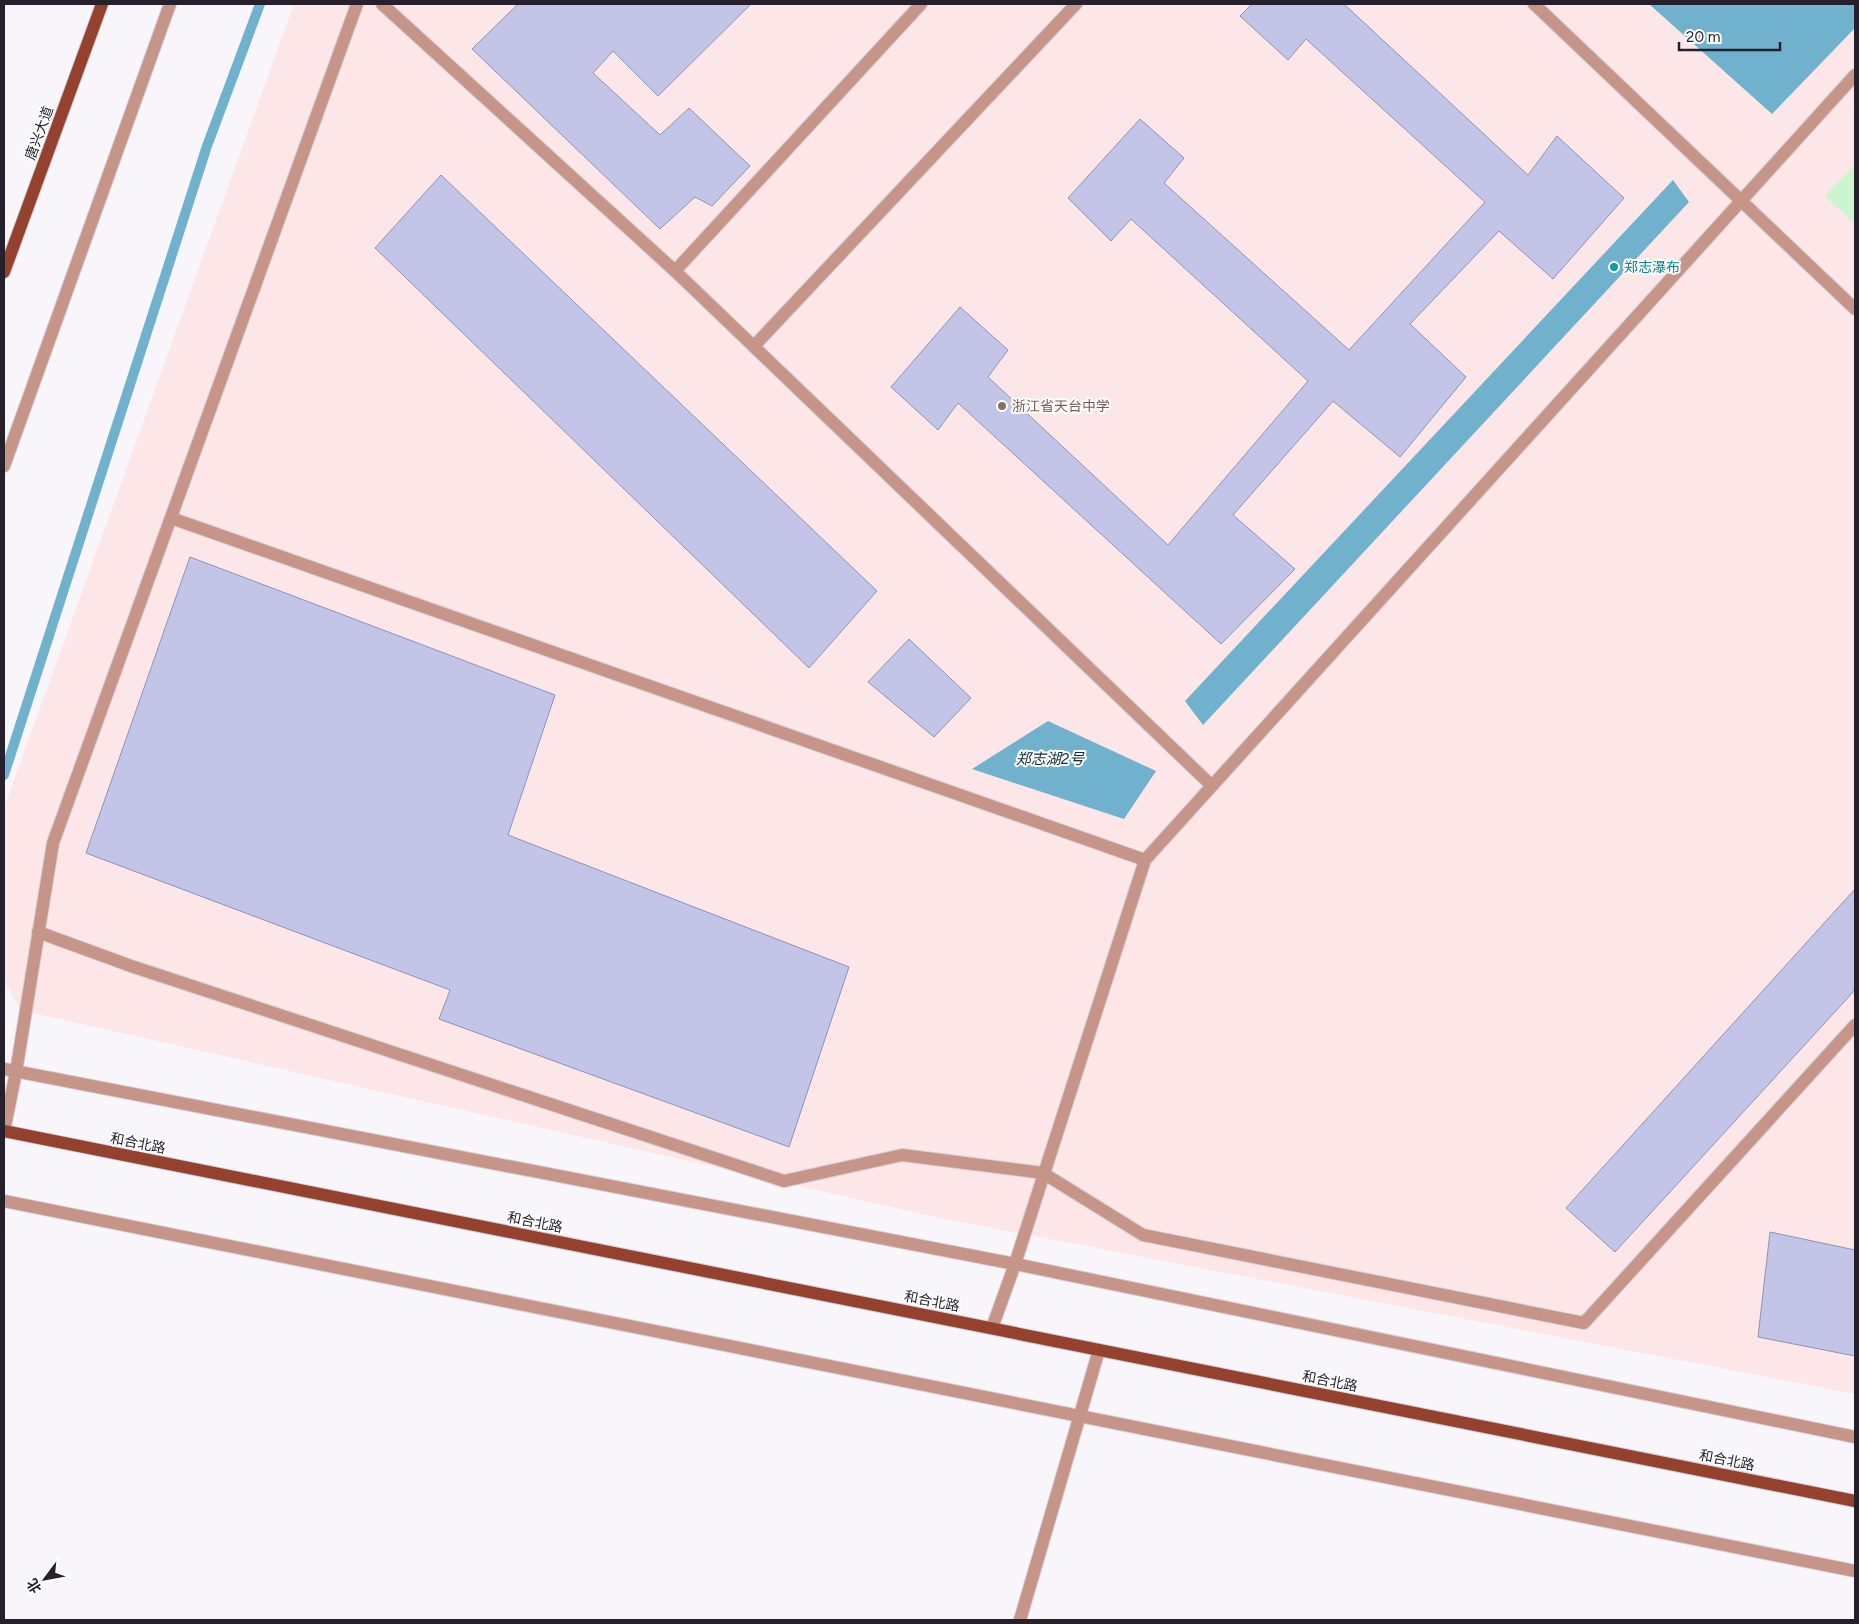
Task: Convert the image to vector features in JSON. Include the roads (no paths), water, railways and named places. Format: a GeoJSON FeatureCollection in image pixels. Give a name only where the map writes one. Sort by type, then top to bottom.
{"type":"FeatureCollection","features":[{"type":"Feature","properties":{"kind":"main road","name":"唐兴大道"},"geometry":{"type":"LineString","coordinates":[[4,272],[102,4]]}},
{"type":"Feature","properties":{"kind":"main road","name":"和合北路"},"geometry":{"type":"LineString","coordinates":[[4,1131],[1855,1501]]}},
{"type":"Feature","properties":{"kind":"street"},"geometry":{"type":"LineString","coordinates":[[4,466],[170,4]]}},
{"type":"Feature","properties":{"kind":"street"},"geometry":{"type":"LineString","coordinates":[[4,1131],[10,1071],[38,932],[53,843],[357,4]]}},
{"type":"Feature","properties":{"kind":"street"},"geometry":{"type":"LineString","coordinates":[[382,4],[675,271],[1212,786]]}},
{"type":"Feature","properties":{"kind":"street"},"geometry":{"type":"LineString","coordinates":[[675,271],[921,4]]}},
{"type":"Feature","properties":{"kind":"street"},"geometry":{"type":"LineString","coordinates":[[754,346],[1076,4]]}},
{"type":"Feature","properties":{"kind":"street"},"geometry":{"type":"LineString","coordinates":[[1534,4],[1855,309]]}},
{"type":"Feature","properties":{"kind":"street"},"geometry":{"type":"LineString","coordinates":[[992,1328],[1015,1264],[1145,860],[1855,75]]}},
{"type":"Feature","properties":{"kind":"street"},"geometry":{"type":"LineString","coordinates":[[171,518],[1145,860]]}},
{"type":"Feature","properties":{"kind":"street"},"geometry":{"type":"LineString","coordinates":[[38,932],[131,966],[784,1181],[902,1155],[1043,1173],[1143,1235],[1584,1323],[1855,1025]]}},
{"type":"Feature","properties":{"kind":"street"},"geometry":{"type":"LineString","coordinates":[[10,1071],[1015,1264],[1855,1437]]}},
{"type":"Feature","properties":{"kind":"street"},"geometry":{"type":"LineString","coordinates":[[4,1200],[1855,1570]]}},
{"type":"Feature","properties":{"kind":"street"},"geometry":{"type":"LineString","coordinates":[[1020,1620],[1099,1350]]}},
{"type":"Feature","properties":{"kind":"water"},"geometry":{"type":"Polygon","coordinates":[[[1649,4],[1855,4],[1855,28],[1772,114],[1649,4]]]}},
{"type":"Feature","properties":{"kind":"water"},"geometry":{"type":"Polygon","coordinates":[[[1673,180],[1689,202],[1203,725],[1185,701],[1673,180]]]}},
{"type":"Feature","properties":{"kind":"water","name":"郑志湖2号"},"geometry":{"type":"Polygon","coordinates":[[[1048,721],[1156,771],[1124,819],[972,769],[1048,721]]]}},
{"type":"Feature","properties":{"kind":"waterway"},"geometry":{"type":"LineString","coordinates":[[4,775],[207,146],[260,4]]}},
{"type":"Feature","properties":{"kind":"place","name":"郑志瀑布"},"geometry":{"type":"Point","coordinates":[1614,267]}},
{"type":"Feature","properties":{"kind":"place","name":"浙江省天台中学"},"geometry":{"type":"Point","coordinates":[1002,406]}}]}
